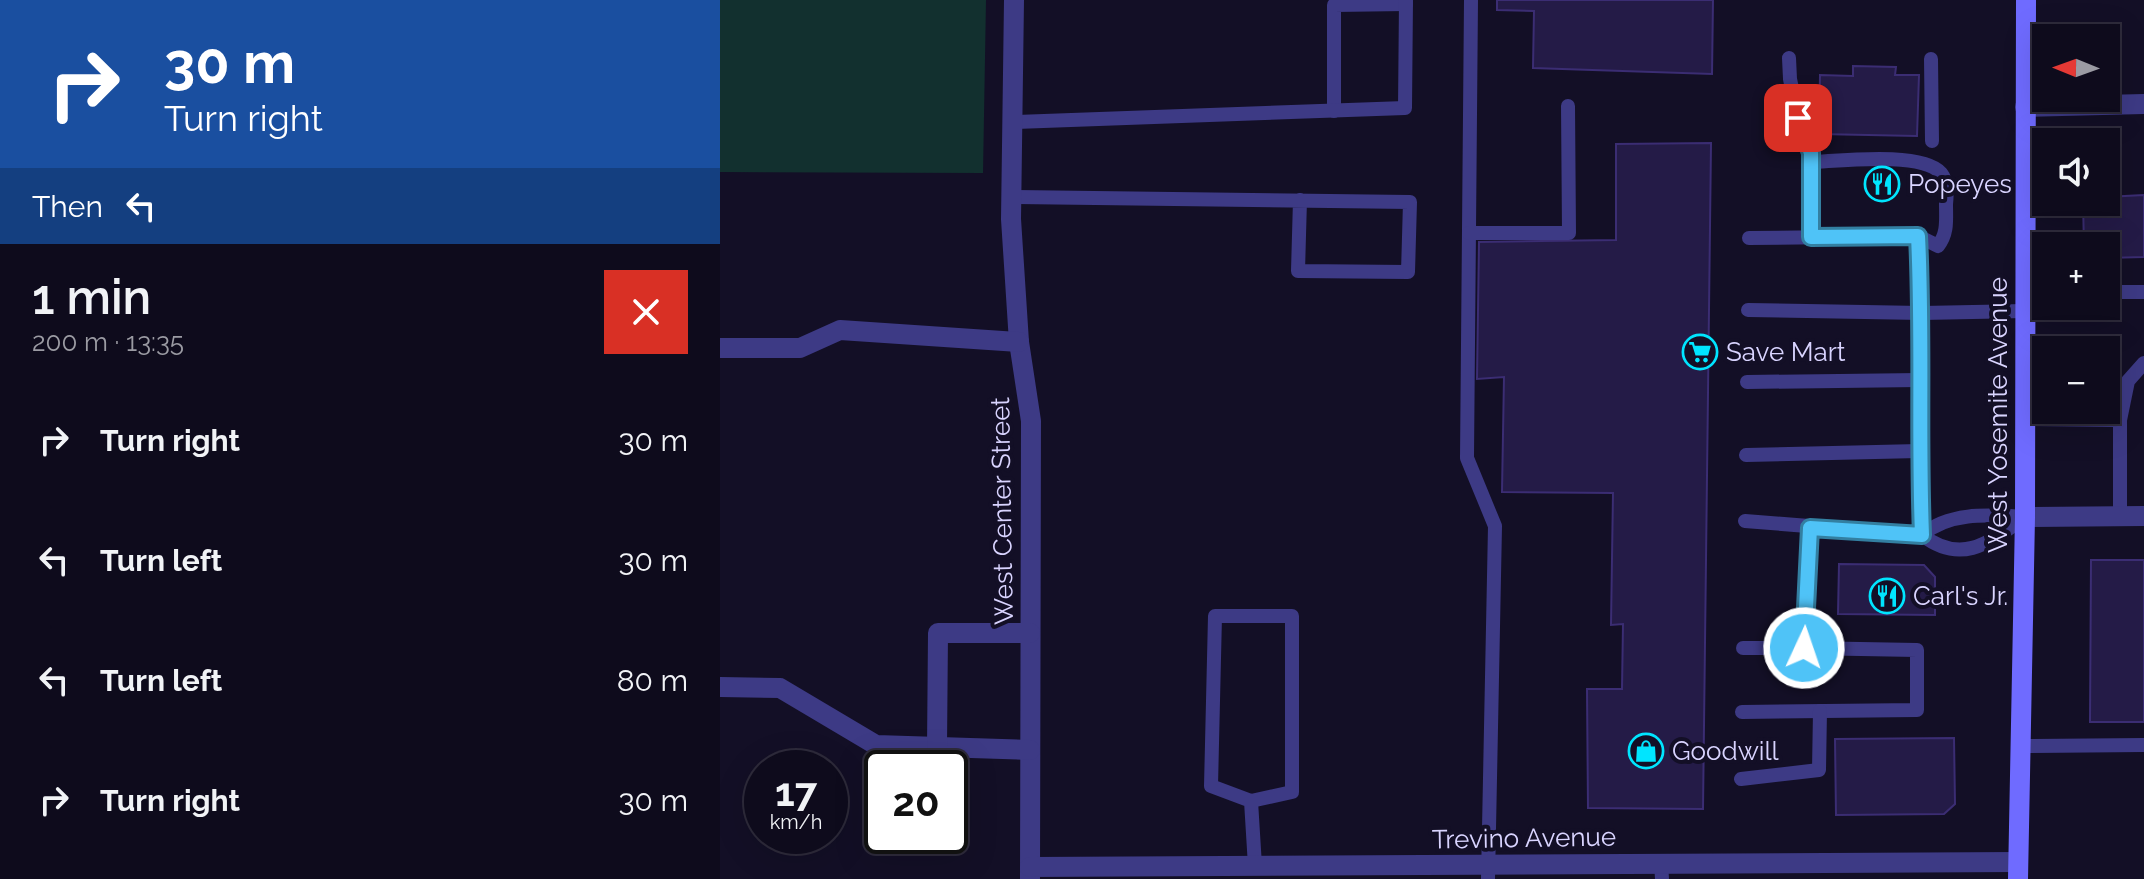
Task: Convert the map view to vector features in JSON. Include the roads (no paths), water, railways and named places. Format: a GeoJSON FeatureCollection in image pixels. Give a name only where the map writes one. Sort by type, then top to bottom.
{"type":"FeatureCollection","features":[{"type":"Feature","properties":{"kind":"main road","name":"West Yosemite Avenue"},"geometry":{"type":"LineString","coordinates":[[2018,870],[2025,517],[2026,0]]}},
{"type":"Feature","properties":{"kind":"street","name":"West Center Street"},"geometry":{"type":"LineString","coordinates":[[1014,0],[1011,197],[1019,342],[1031,421],[1030,873]]}},
{"type":"Feature","properties":{"kind":"street"},"geometry":{"type":"LineString","coordinates":[[2025,107],[2144,104]]}},
{"type":"Feature","properties":{"kind":"street"},"geometry":{"type":"LineString","coordinates":[[720,348],[800,348],[840,330],[1019,342]]}},
{"type":"Feature","properties":{"kind":"street"},"geometry":{"type":"LineString","coordinates":[[2025,517],[2144,516]]}},
{"type":"Feature","properties":{"kind":"street"},"geometry":{"type":"LineString","coordinates":[[937,747],[938,633],[1030,633]]}},
{"type":"Feature","properties":{"kind":"street"},"geometry":{"type":"LineString","coordinates":[[720,687],[780,688],[876,745],[1030,750]]}},
{"type":"Feature","properties":{"kind":"street","name":"Trevino Avenue"},"geometry":{"type":"LineString","coordinates":[[1030,873],[1255,866],[1488,871],[2018,870]]}},
{"type":"Feature","properties":{"kind":"lane"},"geometry":{"type":"LineString","coordinates":[[1471,0],[1467,458],[1495,526],[1488,871]]}},
{"type":"Feature","properties":{"kind":"lane"},"geometry":{"type":"LineString","coordinates":[[1013,122],[1334,111],[1405,108],[1406,2],[1334,5],[1334,111]]}},
{"type":"Feature","properties":{"kind":"lane"},"geometry":{"type":"LineString","coordinates":[[1789,58],[1790,79],[1811,162],[1811,237]]}},
{"type":"Feature","properties":{"kind":"lane"},"geometry":{"type":"LineString","coordinates":[[1931,59],[1932,141]]}},
{"type":"Feature","properties":{"kind":"lane"},"geometry":{"type":"LineString","coordinates":[[1469,233],[1569,233],[1568,106]]}},
{"type":"Feature","properties":{"kind":"lane"},"geometry":{"type":"LineString","coordinates":[[1749,238],[1918,236],[1938,246],[1946,236],[1947,186],[1941,173],[1926,164],[1896,160],[1811,162]]}},
{"type":"Feature","properties":{"kind":"lane"},"geometry":{"type":"LineString","coordinates":[[1011,197],[1300,200],[1410,202],[1408,272],[1298,271],[1300,200]]}},
{"type":"Feature","properties":{"kind":"lane"},"geometry":{"type":"LineString","coordinates":[[1918,236],[1922,313],[1919,451],[1922,535]]}},
{"type":"Feature","properties":{"kind":"lane"},"geometry":{"type":"LineString","coordinates":[[2120,292],[2144,292]]}},
{"type":"Feature","properties":{"kind":"lane"},"geometry":{"type":"LineString","coordinates":[[1748,310],[1922,313],[2024,302],[2032,298]]}},
{"type":"Feature","properties":{"kind":"lane"},"geometry":{"type":"LineString","coordinates":[[2120,420],[2128,381],[2144,363]]}},
{"type":"Feature","properties":{"kind":"lane"},"geometry":{"type":"LineString","coordinates":[[1747,382],[1920,380]]}},
{"type":"Feature","properties":{"kind":"lane"},"geometry":{"type":"LineString","coordinates":[[2024,419],[2032,419]]}},
{"type":"Feature","properties":{"kind":"lane"},"geometry":{"type":"LineString","coordinates":[[2120,424],[2120,516]]}},
{"type":"Feature","properties":{"kind":"lane"},"geometry":{"type":"LineString","coordinates":[[1746,455],[1919,451]]}},
{"type":"Feature","properties":{"kind":"lane"},"geometry":{"type":"LineString","coordinates":[[1922,535],[1935,524],[1977,515],[2025,517]]}},
{"type":"Feature","properties":{"kind":"lane"},"geometry":{"type":"LineString","coordinates":[[1745,521],[1922,535],[1939,548],[1982,547],[2025,517]]}},
{"type":"Feature","properties":{"kind":"lane"},"geometry":{"type":"LineString","coordinates":[[1804,648],[1810,528]]}},
{"type":"Feature","properties":{"kind":"lane"},"geometry":{"type":"LineString","coordinates":[[1215,616],[1292,616],[1292,792],[1251,801],[1211,786],[1215,616]]}},
{"type":"Feature","properties":{"kind":"lane"},"geometry":{"type":"LineString","coordinates":[[1742,712],[1917,710],[1917,650],[1743,648]]}},
{"type":"Feature","properties":{"kind":"lane"},"geometry":{"type":"LineString","coordinates":[[1741,779],[1819,770],[1820,711]]}},
{"type":"Feature","properties":{"kind":"lane"},"geometry":{"type":"LineString","coordinates":[[2020,746],[2144,745]]}},
{"type":"Feature","properties":{"kind":"lane"},"geometry":{"type":"LineString","coordinates":[[1251,801],[1255,866]]}},
{"type":"Feature","properties":{"kind":"place","name":"Popeyes"},"geometry":{"type":"Point","coordinates":[1882,184]}},
{"type":"Feature","properties":{"kind":"place","name":"Save Mart"},"geometry":{"type":"Point","coordinates":[1700,352]}},
{"type":"Feature","properties":{"kind":"place","name":"Carl's Jr."},"geometry":{"type":"Point","coordinates":[1887,596]}},
{"type":"Feature","properties":{"kind":"place","name":"Goodwill"},"geometry":{"type":"Point","coordinates":[1646,751]}}]}
